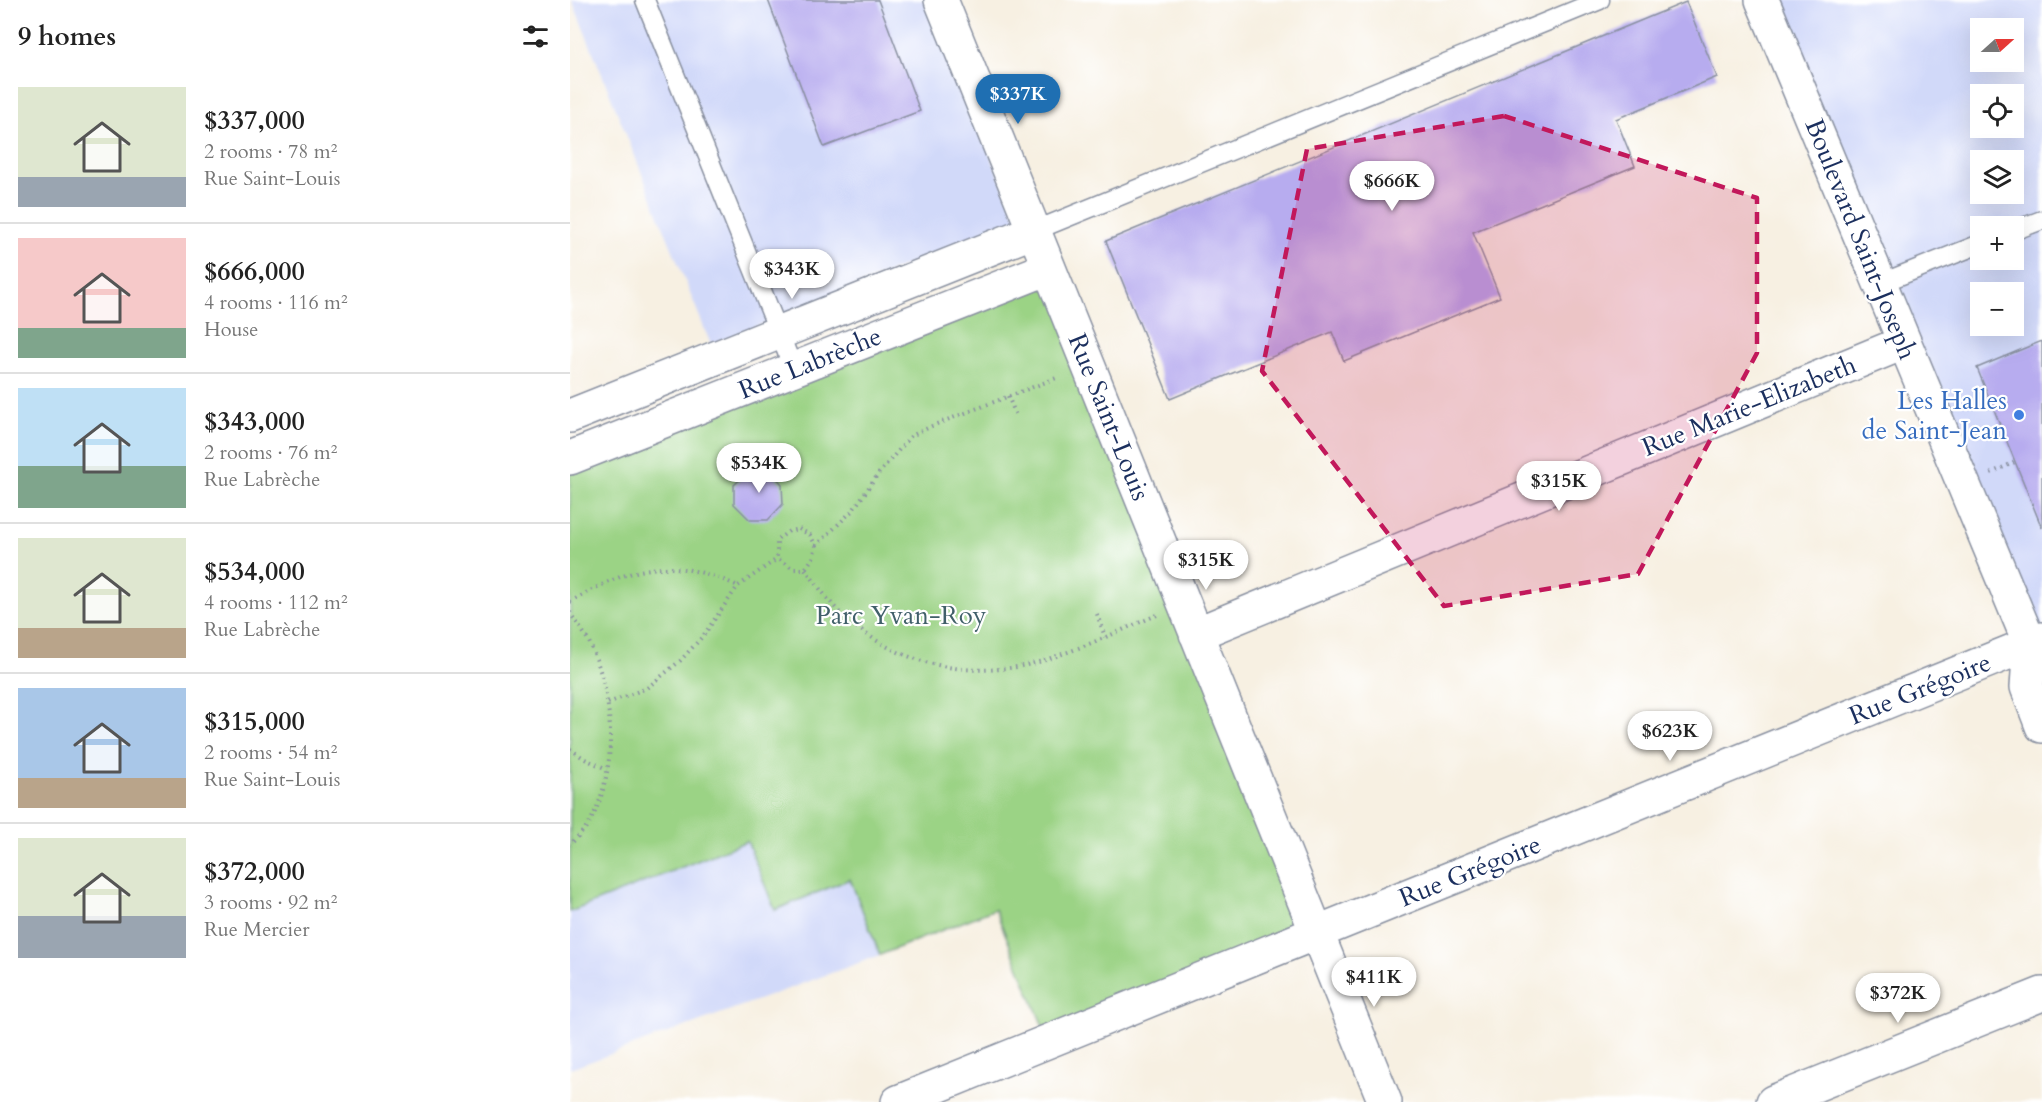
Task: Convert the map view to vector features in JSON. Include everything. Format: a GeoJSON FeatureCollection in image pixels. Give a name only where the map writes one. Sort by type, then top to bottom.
{"type":"FeatureCollection","features":[{"type":"Feature","properties":{"kind":"street","name":"Rue Saint-Louis"},"geometry":{"type":"LineString","coordinates":[[941,0],[1385,1102]]}},
{"type":"Feature","properties":{"kind":"street","name":"Boulevard Saint-Joseph"},"geometry":{"type":"LineString","coordinates":[[1762,0],[1903,343],[2038,646],[2027,687],[2042,726]]}},
{"type":"Feature","properties":{"kind":"street","name":"Rue Labrèche"},"geometry":{"type":"LineString","coordinates":[[570,416],[1034,231]]}},
{"type":"Feature","properties":{"kind":"street","name":"Rue Labrèche"},"geometry":{"type":"LineString","coordinates":[[570,458],[1049,268]]}},
{"type":"Feature","properties":{"kind":"street","name":"Rue Marie-Elizabeth"},"geometry":{"type":"LineString","coordinates":[[1196,634],[1903,343]]}},
{"type":"Feature","properties":{"kind":"street","name":"Rue Grégoire"},"geometry":{"type":"LineString","coordinates":[[898,1102],[2038,646]]}},
{"type":"Feature","properties":{"kind":"street"},"geometry":{"type":"LineString","coordinates":[[1773,1102],[2042,993]]}},
{"type":"Feature","properties":{"kind":"lane"},"geometry":{"type":"LineString","coordinates":[[645,0],[794,370]]}},
{"type":"Feature","properties":{"kind":"lane"},"geometry":{"type":"LineString","coordinates":[[1034,231],[1600,0]]}},
{"type":"Feature","properties":{"kind":"lane"},"geometry":{"type":"LineString","coordinates":[[2024,227],[2042,220]]}},
{"type":"Feature","properties":{"kind":"lane"},"geometry":{"type":"LineString","coordinates":[[1879,284],[1970,248]]}},
{"type":"Feature","properties":{"kind":"path"},"geometry":{"type":"LineString","coordinates":[[805,569],[813,558],[816,546],[852,510],[879,473],[911,436],[1088,365]]}},
{"type":"Feature","properties":{"kind":"path"},"geometry":{"type":"LineString","coordinates":[[1008,396],[1017,418]]}},
{"type":"Feature","properties":{"kind":"path"},"geometry":{"type":"LineString","coordinates":[[777,560],[777,540],[789,531],[799,529],[810,535],[816,546]]}},
{"type":"Feature","properties":{"kind":"path"},"geometry":{"type":"LineString","coordinates":[[777,560],[794,568],[805,569],[845,618],[877,641],[902,655],[949,669],[983,671],[1049,659],[1184,604]]}},
{"type":"Feature","properties":{"kind":"path"},"geometry":{"type":"LineString","coordinates":[[608,703],[647,688],[680,661],[704,636],[717,613],[738,586],[777,560]]}},
{"type":"Feature","properties":{"kind":"path"},"geometry":{"type":"LineString","coordinates":[[570,602],[623,574],[656,567],[697,570],[738,586]]}},
{"type":"Feature","properties":{"kind":"path"},"geometry":{"type":"LineString","coordinates":[[570,612],[590,644],[608,703],[610,747],[607,769],[590,820],[570,845]]}},
{"type":"Feature","properties":{"kind":"path"},"geometry":{"type":"LineString","coordinates":[[1097,614],[1105,637]]}},
{"type":"Feature","properties":{"kind":"path"},"geometry":{"type":"LineString","coordinates":[[570,749],[607,769]]}},
{"type":"Feature","properties":{"kind":"highlighted area"},"geometry":{"type":"Polygon","coordinates":[[[1504,116],[1757,198],[1757,353],[1638,574],[1444,606],[1262,371],[1307,149],[1504,116]]]}},
{"type":"Feature","properties":{"kind":"shaded area"},"geometry":{"type":"Polygon","coordinates":[[[572,0],[927,0],[1017,220],[711,345],[572,0]]]}},
{"type":"Feature","properties":{"kind":"shaded area"},"geometry":{"type":"Polygon","coordinates":[[[1762,0],[2042,0],[2042,639],[1762,0]]]}},
{"type":"Feature","properties":{"kind":"shaded area"},"geometry":{"type":"Polygon","coordinates":[[[747,840],[850,879],[880,955],[570,1069],[570,912],[747,840]]]}},
{"type":"Feature","properties":{"kind":"green space","name":"Parc Yvan-Roy"},"geometry":{"type":"Polygon","coordinates":[[[1053,267],[1319,943],[1051,1046],[995,909],[880,955],[850,879],[775,910],[747,841],[570,912],[570,458],[1053,267]]]}},
{"type":"Feature","properties":{"kind":"building"},"geometry":{"type":"Polygon","coordinates":[[[768,0],[878,0],[920,111],[824,147],[768,0]]]}},
{"type":"Feature","properties":{"kind":"building"},"geometry":{"type":"Polygon","coordinates":[[[1686,2],[1717,77],[1616,119],[1635,166],[1473,232],[1500,297],[1344,361],[1332,332],[1170,399],[1106,241],[1686,2]]]}},
{"type":"Feature","properties":{"kind":"building","name":"Les Halles de Saint-Jean"},"geometry":{"type":"Polygon","coordinates":[[[2042,341],[2042,528],[1977,368],[2042,341]]]}},
{"type":"Feature","properties":{"kind":"building"},"geometry":{"type":"Polygon","coordinates":[[[768,468],[782,484],[783,504],[768,520],[750,520],[734,504],[734,485],[751,469],[768,468]]]}},
{"type":"Feature","properties":{"kind":"place","name":"Les Halles de Saint-Jean"},"geometry":{"type":"Point","coordinates":[2019,415]}}]}
